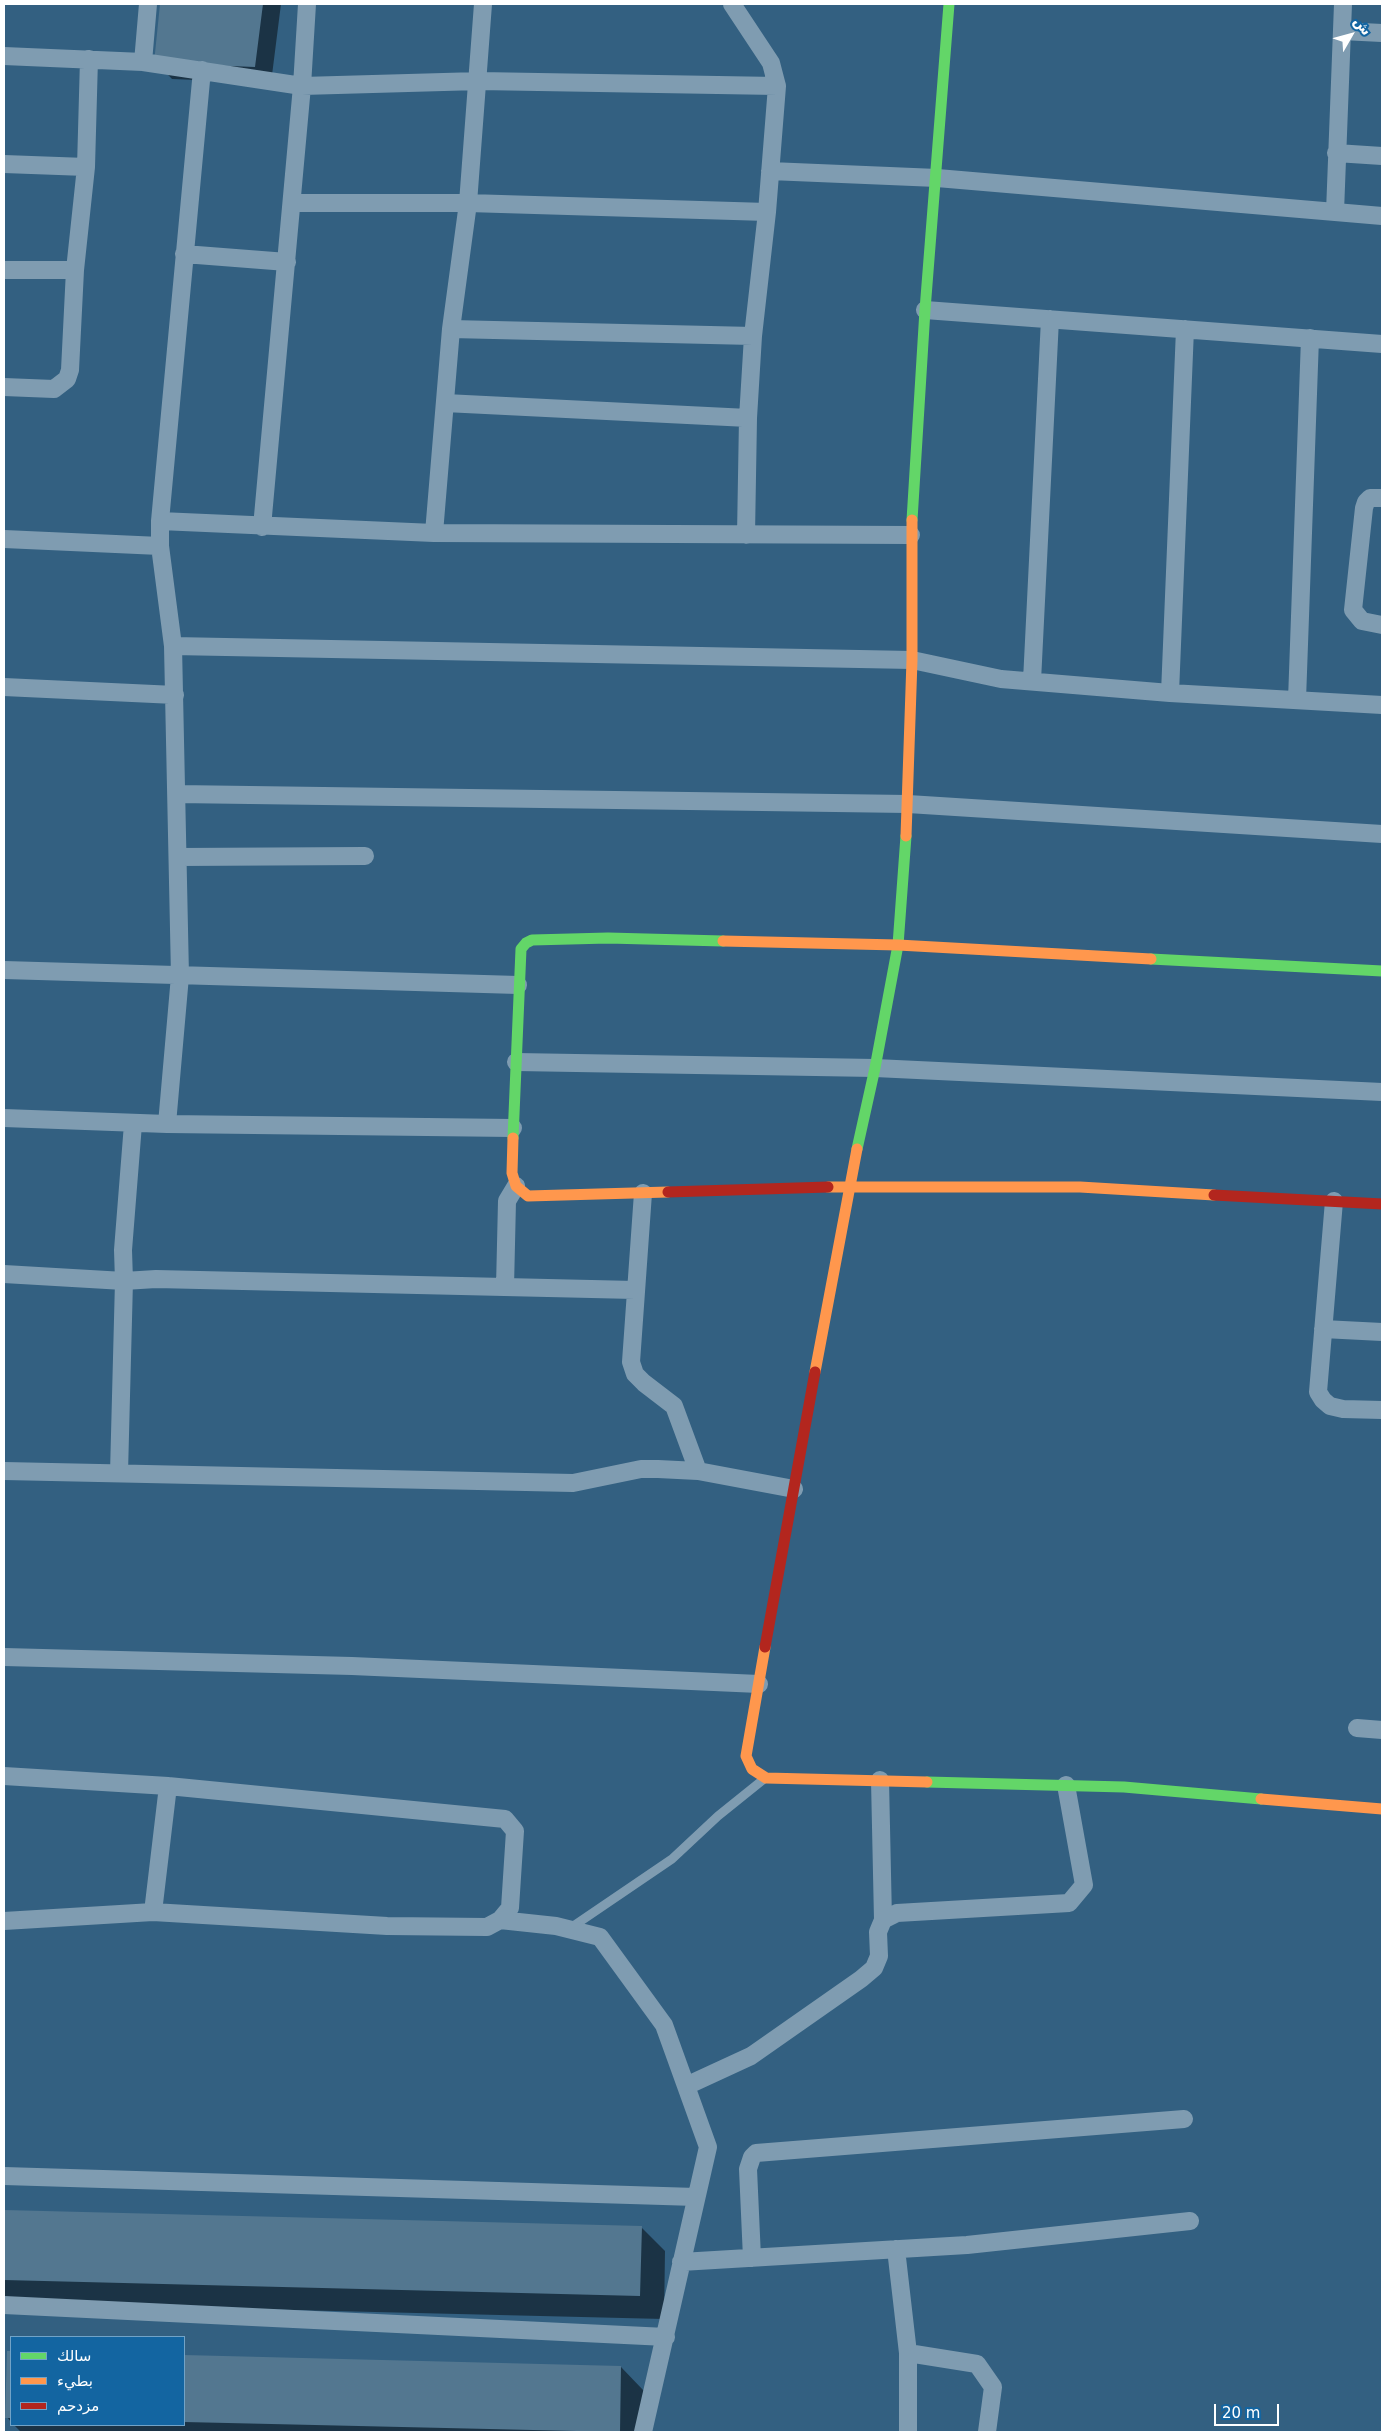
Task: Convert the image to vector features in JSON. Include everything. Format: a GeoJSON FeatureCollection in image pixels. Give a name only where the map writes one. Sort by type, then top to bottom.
{"type":"FeatureCollection","features":[{"type":"Feature","properties":{"kind":"street"},"geometry":{"type":"LineString","coordinates":[[143,62],[148,4]]}},
{"type":"Feature","properties":{"kind":"street"},"geometry":{"type":"LineString","coordinates":[[262,526],[287,262],[307,4]]}},
{"type":"Feature","properties":{"kind":"street"},"geometry":{"type":"LineString","coordinates":[[434,533],[452,329],[468,203],[479,81],[483,4]]}},
{"type":"Feature","properties":{"kind":"street"},"geometry":{"type":"LineString","coordinates":[[732,4],[771,63],[777,86],[767,212],[753,336],[748,418],[746,535]]}},
{"type":"Feature","properties":{"kind":"street"},"geometry":{"type":"LineString","coordinates":[[949,4],[937,178],[925,310],[910,535],[912,660],[908,804],[898,946],[875,1068],[848,1186],[746,1756],[752,1769],[766,1778],[1146,1788],[1382,1809]]}},
{"type":"Feature","properties":{"kind":"street"},"geometry":{"type":"LineString","coordinates":[[1335,212],[1343,4]]}},
{"type":"Feature","properties":{"kind":"street"},"geometry":{"type":"LineString","coordinates":[[1342,31],[1382,33]]}},
{"type":"Feature","properties":{"kind":"street"},"geometry":{"type":"LineString","coordinates":[[4,56],[143,62],[302,86],[479,81],[777,86]]}},
{"type":"Feature","properties":{"kind":"street"},"geometry":{"type":"LineString","coordinates":[[4,387],[54,389],[67,379],[70,370],[75,270],[86,167],[89,59]]}},
{"type":"Feature","properties":{"kind":"street"},"geometry":{"type":"LineString","coordinates":[[167,1124],[180,976],[173,646],[160,546],[160,521],[202,70]]}},
{"type":"Feature","properties":{"kind":"street"},"geometry":{"type":"LineString","coordinates":[[1336,153],[1382,156]]}},
{"type":"Feature","properties":{"kind":"street"},"geometry":{"type":"LineString","coordinates":[[4,164],[86,167]]}},
{"type":"Feature","properties":{"kind":"street"},"geometry":{"type":"LineString","coordinates":[[770,171],[937,178],[1382,216]]}},
{"type":"Feature","properties":{"kind":"street"},"geometry":{"type":"LineString","coordinates":[[292,203],[468,203],[767,212]]}},
{"type":"Feature","properties":{"kind":"street"},"geometry":{"type":"LineString","coordinates":[[184,254],[287,262]]}},
{"type":"Feature","properties":{"kind":"street"},"geometry":{"type":"LineString","coordinates":[[4,270],[75,270]]}},
{"type":"Feature","properties":{"kind":"street"},"geometry":{"type":"LineString","coordinates":[[925,310],[1382,344]]}},
{"type":"Feature","properties":{"kind":"street"},"geometry":{"type":"LineString","coordinates":[[1032,681],[1050,319]]}},
{"type":"Feature","properties":{"kind":"street"},"geometry":{"type":"LineString","coordinates":[[452,329],[753,336]]}},
{"type":"Feature","properties":{"kind":"street"},"geometry":{"type":"LineString","coordinates":[[1170,693],[1185,329]]}},
{"type":"Feature","properties":{"kind":"street"},"geometry":{"type":"LineString","coordinates":[[1297,700],[1310,338]]}},
{"type":"Feature","properties":{"kind":"street"},"geometry":{"type":"LineString","coordinates":[[445,403],[748,418]]}},
{"type":"Feature","properties":{"kind":"street"},"geometry":{"type":"LineString","coordinates":[[1382,498],[1370,498],[1364,508],[1353,610],[1362,621],[1382,625]]}},
{"type":"Feature","properties":{"kind":"street"},"geometry":{"type":"LineString","coordinates":[[160,521],[434,533],[910,535]]}},
{"type":"Feature","properties":{"kind":"street"},"geometry":{"type":"LineString","coordinates":[[4,539],[160,546]]}},
{"type":"Feature","properties":{"kind":"street"},"geometry":{"type":"LineString","coordinates":[[173,646],[912,660],[1001,679],[1170,693],[1382,705]]}},
{"type":"Feature","properties":{"kind":"street"},"geometry":{"type":"LineString","coordinates":[[4,687],[175,695]]}},
{"type":"Feature","properties":{"kind":"street"},"geometry":{"type":"LineString","coordinates":[[176,794],[908,804],[1382,834]]}},
{"type":"Feature","properties":{"kind":"street"},"geometry":{"type":"LineString","coordinates":[[178,858],[365,856]]}},
{"type":"Feature","properties":{"kind":"street"},"geometry":{"type":"LineString","coordinates":[[1382,971],[898,946],[608,938],[532,940],[521,949],[518,985],[512,1173],[516,1186],[528,1196],[848,1186],[1080,1187],[1382,1204]]}},
{"type":"Feature","properties":{"kind":"street"},"geometry":{"type":"LineString","coordinates":[[4,970],[518,985]]}},
{"type":"Feature","properties":{"kind":"street"},"geometry":{"type":"LineString","coordinates":[[516,1062],[875,1068],[1382,1092]]}},
{"type":"Feature","properties":{"kind":"street"},"geometry":{"type":"LineString","coordinates":[[4,1118],[133,1124],[514,1128]]}},
{"type":"Feature","properties":{"kind":"street"},"geometry":{"type":"LineString","coordinates":[[119,1473],[124,1281],[123,1250],[133,1124]]}},
{"type":"Feature","properties":{"kind":"street"},"geometry":{"type":"LineString","coordinates":[[505,1287],[507,1201],[516,1186]]}},
{"type":"Feature","properties":{"kind":"street"},"geometry":{"type":"LineString","coordinates":[[642,1193],[630,1362],[635,1374],[674,1406],[698,1471]]}},
{"type":"Feature","properties":{"kind":"street"},"geometry":{"type":"LineString","coordinates":[[1334,1201],[1318,1392],[1330,1406],[1342,1409],[1382,1410]]}},
{"type":"Feature","properties":{"kind":"street"},"geometry":{"type":"LineString","coordinates":[[4,1274],[124,1281],[156,1279],[635,1290]]}},
{"type":"Feature","properties":{"kind":"street"},"geometry":{"type":"LineString","coordinates":[[1323,1329],[1382,1332]]}},
{"type":"Feature","properties":{"kind":"street"},"geometry":{"type":"LineString","coordinates":[[4,1471],[573,1483],[641,1469],[698,1471],[794,1489]]}},
{"type":"Feature","properties":{"kind":"street"},"geometry":{"type":"LineString","coordinates":[[4,1657],[352,1666],[760,1684]]}},
{"type":"Feature","properties":{"kind":"street"},"geometry":{"type":"LineString","coordinates":[[1357,1728],[1382,1730]]}},
{"type":"Feature","properties":{"kind":"street"},"geometry":{"type":"LineString","coordinates":[[4,1776],[168,1786],[505,1819],[514,1831],[510,1908],[500,1920],[487,1927],[386,1926],[153,1912],[4,1921]]}},
{"type":"Feature","properties":{"kind":"street"},"geometry":{"type":"LineString","coordinates":[[686,2086],[750,2056],[874,1968],[879,1956],[878,1932],[884,1920],[880,1780]]}},
{"type":"Feature","properties":{"kind":"street"},"geometry":{"type":"LineString","coordinates":[[884,1920],[897,1913],[1069,1903],[1084,1884],[1066,1785]]}},
{"type":"Feature","properties":{"kind":"street"},"geometry":{"type":"LineString","coordinates":[[153,1912],[168,1786]]}},
{"type":"Feature","properties":{"kind":"street"},"geometry":{"type":"LineString","coordinates":[[500,1920],[569,1929],[600,1938],[664,2025],[708,2147],[643,2432]]}},
{"type":"Feature","properties":{"kind":"street"},"geometry":{"type":"LineString","coordinates":[[752,2258],[748,2169],[752,2157],[756,2153],[1184,2119]]}},
{"type":"Feature","properties":{"kind":"street"},"geometry":{"type":"LineString","coordinates":[[4,2176],[696,2197]]}},
{"type":"Feature","properties":{"kind":"street"},"geometry":{"type":"LineString","coordinates":[[681,2262],[967,2245],[1190,2221]]}},
{"type":"Feature","properties":{"kind":"street"},"geometry":{"type":"LineString","coordinates":[[896,2249],[908,2353],[908,2432]]}},
{"type":"Feature","properties":{"kind":"street"},"geometry":{"type":"LineString","coordinates":[[4,2305],[666,2337]]}},
{"type":"Feature","properties":{"kind":"street"},"geometry":{"type":"LineString","coordinates":[[908,2353],[977,2364],[993,2387],[987,2432]]}},
{"type":"Feature","properties":{"kind":"lane"},"geometry":{"type":"LineString","coordinates":[[569,1929],[672,1859],[718,1816],[766,1778]]}},
{"type":"Feature","properties":{"kind":"building"},"geometry":{"type":"Polygon","coordinates":[[[160,4],[263,4],[255,67],[154,63],[160,4]]]}},
{"type":"Feature","properties":{"kind":"building"},"geometry":{"type":"Polygon","coordinates":[[[4,2210],[642,2226],[640,2296],[4,2280],[4,2210]]]}},
{"type":"Feature","properties":{"kind":"building"},"geometry":{"type":"Polygon","coordinates":[[[7,2351],[10,2351],[10,2418],[5,2418],[7,2351]]]}},
{"type":"Feature","properties":{"kind":"building"},"geometry":{"type":"Polygon","coordinates":[[[185,2355],[621,2366],[620,2432],[185,2422],[185,2355]]]}},
{"type":"Feature","properties":{"kind":"traffic: fast"},"geometry":{"type":"LineString","coordinates":[[912,520],[925,310],[949,4]]}},
{"type":"Feature","properties":{"kind":"traffic: fast"},"geometry":{"type":"LineString","coordinates":[[857,1149],[875,1068],[898,945],[906,836]]}},
{"type":"Feature","properties":{"kind":"traffic: fast"},"geometry":{"type":"LineString","coordinates":[[513,1138],[521,949],[526,943],[532,940],[608,938],[723,941]]}},
{"type":"Feature","properties":{"kind":"traffic: fast"},"geometry":{"type":"LineString","coordinates":[[1151,959],[1382,971]]}},
{"type":"Feature","properties":{"kind":"traffic: fast"},"geometry":{"type":"LineString","coordinates":[[927,1782],[1124,1787],[1261,1799]]}},
{"type":"Feature","properties":{"kind":"traffic: slow"},"geometry":{"type":"LineString","coordinates":[[906,836],[912,660],[912,520]]}},
{"type":"Feature","properties":{"kind":"traffic: slow"},"geometry":{"type":"LineString","coordinates":[[723,941],[898,945],[1151,959]]}},
{"type":"Feature","properties":{"kind":"traffic: slow"},"geometry":{"type":"LineString","coordinates":[[513,1138],[512,1173],[516,1186],[528,1196],[668,1192]]}},
{"type":"Feature","properties":{"kind":"traffic: slow"},"geometry":{"type":"LineString","coordinates":[[815,1372],[857,1149]]}},
{"type":"Feature","properties":{"kind":"traffic: slow"},"geometry":{"type":"LineString","coordinates":[[828,1187],[1080,1187],[1214,1195]]}},
{"type":"Feature","properties":{"kind":"traffic: slow"},"geometry":{"type":"LineString","coordinates":[[765,1647],[746,1756],[752,1769],[766,1778],[927,1782]]}},
{"type":"Feature","properties":{"kind":"traffic: slow"},"geometry":{"type":"LineString","coordinates":[[1261,1799],[1382,1809]]}},
{"type":"Feature","properties":{"kind":"traffic: jam"},"geometry":{"type":"LineString","coordinates":[[668,1192],[828,1187]]}},
{"type":"Feature","properties":{"kind":"traffic: jam"},"geometry":{"type":"LineString","coordinates":[[1214,1195],[1382,1204]]}},
{"type":"Feature","properties":{"kind":"traffic: jam"},"geometry":{"type":"LineString","coordinates":[[765,1647],[815,1372]]}}]}
